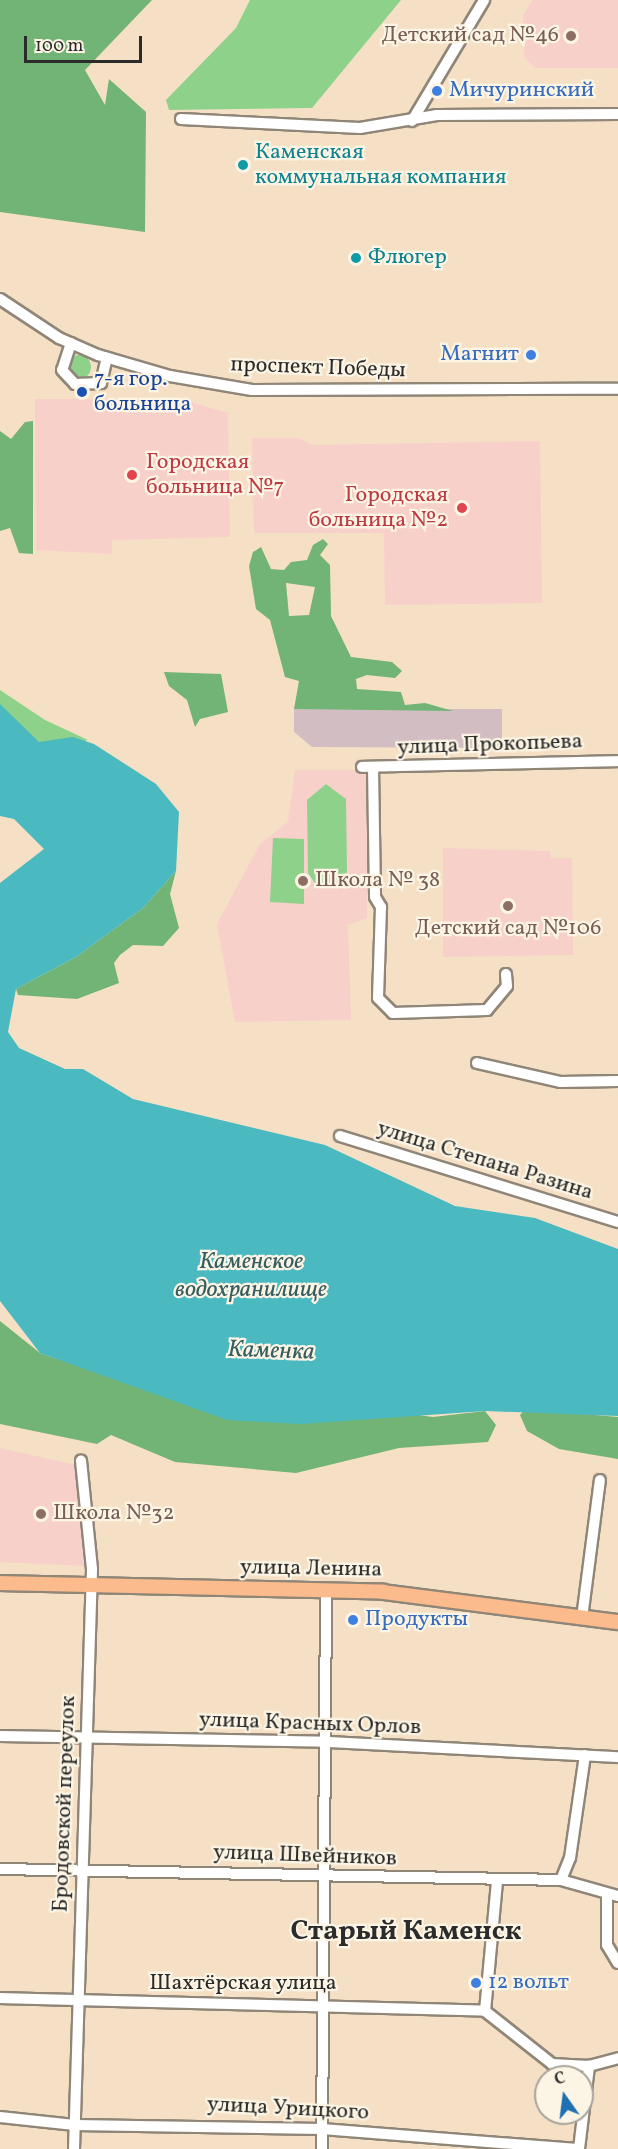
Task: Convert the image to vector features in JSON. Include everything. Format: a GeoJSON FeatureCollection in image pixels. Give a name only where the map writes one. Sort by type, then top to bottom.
{"type":"FeatureCollection","features":[{"type":"Feature","properties":{"kind":"main road","name":"улица Ленина"},"geometry":{"type":"LineString","coordinates":[[0,1583],[442,1596],[618,1622]]}},
{"type":"Feature","properties":{"kind":"street"},"geometry":{"type":"LineString","coordinates":[[412,121],[484,0]]}},
{"type":"Feature","properties":{"kind":"street"},"geometry":{"type":"LineString","coordinates":[[181,119],[360,128],[437,115],[618,114]]}},
{"type":"Feature","properties":{"kind":"street","name":"проспект Победы"},"geometry":{"type":"LineString","coordinates":[[0,299],[71,343],[106,358],[170,376],[252,390],[618,389]]}},
{"type":"Feature","properties":{"kind":"street"},"geometry":{"type":"LineString","coordinates":[[71,343],[63,363],[64,376],[75,384],[101,383],[106,358]]}},
{"type":"Feature","properties":{"kind":"street","name":"улица Прокопьева"},"geometry":{"type":"LineString","coordinates":[[506,974],[507,986],[488,1010],[393,1013],[378,998],[381,907],[375,897],[368,767],[618,761]]}},
{"type":"Feature","properties":{"kind":"street"},"geometry":{"type":"LineString","coordinates":[[477,1063],[560,1082],[618,1081]]}},
{"type":"Feature","properties":{"kind":"street","name":"улица Степана Разина"},"geometry":{"type":"LineString","coordinates":[[340,1136],[618,1222]]}},
{"type":"Feature","properties":{"kind":"street","name":"Бродовской переулок"},"geometry":{"type":"LineString","coordinates":[[74,2149],[91,1586],[81,1461]]}},
{"type":"Feature","properties":{"kind":"street"},"geometry":{"type":"LineString","coordinates":[[582,1618],[600,1480]]}},
{"type":"Feature","properties":{"kind":"street"},"geometry":{"type":"LineString","coordinates":[[322,2149],[328,1742],[326,1591]]}},
{"type":"Feature","properties":{"kind":"street","name":"улица Красных Орлов"},"geometry":{"type":"LineString","coordinates":[[0,1736],[328,1742],[618,1757]]}},
{"type":"Feature","properties":{"kind":"street"},"geometry":{"type":"LineString","coordinates":[[561,1880],[570,1858],[585,1755]]}},
{"type":"Feature","properties":{"kind":"street","name":"улица Швейников"},"geometry":{"type":"LineString","coordinates":[[0,1869],[326,1874],[497,1882],[561,1880],[612,1895],[607,1945],[618,1963]]}},
{"type":"Feature","properties":{"kind":"street"},"geometry":{"type":"LineString","coordinates":[[497,1882],[485,2011],[552,2064],[570,2065]]}},
{"type":"Feature","properties":{"kind":"street","name":"Шахтёрская улица"},"geometry":{"type":"LineString","coordinates":[[0,1998],[80,2002],[324,2003],[485,2011]]}},
{"type":"Feature","properties":{"kind":"street"},"geometry":{"type":"LineString","coordinates":[[593,2065],[618,2058]]}},
{"type":"Feature","properties":{"kind":"street","name":"улица Урицкого"},"geometry":{"type":"LineString","coordinates":[[0,2117],[75,2125],[322,2129],[493,2146],[574,2149]]}},
{"type":"Feature","properties":{"kind":"street"},"geometry":{"type":"LineString","coordinates":[[579,2149],[582,2125]]}},
{"type":"Feature","properties":{"kind":"shaded area","name":"Детский сад №46"},"geometry":{"type":"Polygon","coordinates":[[[533,0],[618,0],[618,68],[535,68],[524,57],[523,15],[533,0]]]}},
{"type":"Feature","properties":{"kind":"shaded area","name":"Городская больница №7"},"geometry":{"type":"Polygon","coordinates":[[[35,399],[181,399],[228,413],[230,537],[112,540],[112,554],[36,550],[35,399]]]}},
{"type":"Feature","properties":{"kind":"shaded area","name":"Городская больница №2"},"geometry":{"type":"Polygon","coordinates":[[[252,438],[298,438],[312,445],[540,441],[542,603],[385,605],[384,533],[254,533],[252,438]]]}},
{"type":"Feature","properties":{"kind":"shaded area"},"geometry":{"type":"Polygon","coordinates":[[[294,709],[502,709],[502,748],[312,747],[294,732],[294,709]]]}},
{"type":"Feature","properties":{"kind":"shaded area","name":"Школа № 38"},"geometry":{"type":"Polygon","coordinates":[[[295,770],[368,770],[367,918],[348,925],[351,1020],[235,1022],[217,924],[260,844],[288,822],[295,770]]]}},
{"type":"Feature","properties":{"kind":"shaded area","name":"Детский сад №106"},"geometry":{"type":"Polygon","coordinates":[[[443,848],[550,851],[551,858],[572,858],[573,955],[443,957],[443,848]]]}},
{"type":"Feature","properties":{"kind":"shaded area","name":"Школа №32"},"geometry":{"type":"Polygon","coordinates":[[[0,1448],[77,1465],[87,1566],[0,1562],[0,1448]]]}},
{"type":"Feature","properties":{"kind":"green space"},"geometry":{"type":"Polygon","coordinates":[[[0,0],[152,0],[85,70],[105,105],[109,79],[146,112],[145,232],[0,212],[0,0]]]}},
{"type":"Feature","properties":{"kind":"green space"},"geometry":{"type":"Polygon","coordinates":[[[250,0],[401,0],[312,108],[169,110],[166,100],[236,28],[250,0]]]}},
{"type":"Feature","properties":{"kind":"green space"},"geometry":{"type":"Polygon","coordinates":[[[79,355],[88,358],[91,367],[88,376],[79,379],[70,376],[67,367],[70,358],[79,355]]]}},
{"type":"Feature","properties":{"kind":"green space"},"geometry":{"type":"Polygon","coordinates":[[[33,421],[33,554],[19,553],[10,528],[0,531],[0,431],[11,439],[25,422],[33,421]]]}},
{"type":"Feature","properties":{"kind":"green space"},"geometry":{"type":"Polygon","coordinates":[[[323,539],[328,544],[320,555],[330,565],[331,616],[351,657],[392,662],[402,671],[395,678],[367,675],[356,679],[357,689],[401,692],[405,705],[425,703],[453,711],[294,709],[299,681],[285,677],[270,620],[256,609],[249,566],[253,552],[261,547],[271,569],[284,570],[291,562],[307,560],[313,545],[323,539]],[[286,583],[289,616],[309,615],[315,587],[286,583]]]}},
{"type":"Feature","properties":{"kind":"green space"},"geometry":{"type":"Polygon","coordinates":[[[164,672],[221,674],[228,712],[200,719],[195,727],[187,700],[169,686],[164,672]]]}},
{"type":"Feature","properties":{"kind":"green space"},"geometry":{"type":"Polygon","coordinates":[[[0,690],[45,720],[88,740],[46,753],[0,709],[0,690]]]}},
{"type":"Feature","properties":{"kind":"green space"},"geometry":{"type":"Polygon","coordinates":[[[326,784],[346,799],[347,872],[327,887],[317,886],[308,873],[307,800],[326,784]]]}},
{"type":"Feature","properties":{"kind":"green space"},"geometry":{"type":"Polygon","coordinates":[[[273,838],[304,839],[304,904],[270,902],[273,838]]]}},
{"type":"Feature","properties":{"kind":"green space"},"geometry":{"type":"Polygon","coordinates":[[[176,871],[170,894],[179,928],[163,946],[133,945],[120,955],[114,963],[119,983],[77,999],[18,995],[16,989],[76,957],[143,908],[176,871]]]}},
{"type":"Feature","properties":{"kind":"green space"},"geometry":{"type":"Polygon","coordinates":[[[0,1321],[40,1353],[95,1372],[433,1417],[485,1411],[496,1425],[488,1442],[399,1448],[296,1473],[175,1462],[111,1435],[97,1444],[0,1424],[0,1321]]]}},
{"type":"Feature","properties":{"kind":"green space"},"geometry":{"type":"Polygon","coordinates":[[[525,1409],[618,1417],[618,1459],[559,1449],[527,1431],[520,1415],[525,1409]]]}},
{"type":"Feature","properties":{"kind":"water","name":"Каменское водохранилище"},"geometry":{"type":"Polygon","coordinates":[[[0,704],[39,742],[73,737],[94,744],[156,784],[179,812],[176,871],[143,908],[76,957],[16,989],[8,1032],[19,1048],[65,1069],[83,1069],[133,1099],[325,1145],[455,1206],[535,1218],[618,1249],[618,1416],[485,1411],[301,1424],[227,1420],[40,1353],[0,1301],[0,883],[44,849],[14,819],[0,816],[0,704]]]}},
{"type":"Feature","properties":{"kind":"place","name":"Детский сад №46"},"geometry":{"type":"Point","coordinates":[571,36]}},
{"type":"Feature","properties":{"kind":"place","name":"Мичуринский"},"geometry":{"type":"Point","coordinates":[437,91]}},
{"type":"Feature","properties":{"kind":"place","name":"Каменская коммунальная компания"},"geometry":{"type":"Point","coordinates":[243,165]}},
{"type":"Feature","properties":{"kind":"place","name":"Флюгер"},"geometry":{"type":"Point","coordinates":[356,258]}},
{"type":"Feature","properties":{"kind":"place","name":"Магнит"},"geometry":{"type":"Point","coordinates":[531,355]}},
{"type":"Feature","properties":{"kind":"place","name":"7-я гор. больница"},"geometry":{"type":"Point","coordinates":[82,392]}},
{"type":"Feature","properties":{"kind":"place","name":"Городская больница №7"},"geometry":{"type":"Point","coordinates":[132,475]}},
{"type":"Feature","properties":{"kind":"place","name":"Городская больница №2"},"geometry":{"type":"Point","coordinates":[462,508]}},
{"type":"Feature","properties":{"kind":"place","name":"Школа № 38"},"geometry":{"type":"Point","coordinates":[303,881]}},
{"type":"Feature","properties":{"kind":"place","name":"Детский сад №106"},"geometry":{"type":"Point","coordinates":[508,906]}},
{"type":"Feature","properties":{"kind":"place","name":"Школа №32"},"geometry":{"type":"Point","coordinates":[41,1514]}},
{"type":"Feature","properties":{"kind":"place","name":"Продукты"},"geometry":{"type":"Point","coordinates":[353,1620]}},
{"type":"Feature","properties":{"kind":"place","name":"12 вольт"},"geometry":{"type":"Point","coordinates":[476,1983]}},
{"type":"Feature","properties":{"kind":"district","name":"Старый Каменск"},"geometry":{"type":"Point","coordinates":[406,1932]}},
{"type":"Feature","properties":{"kind":"water label","name":"Каменка"},"geometry":{"type":"Point","coordinates":[271,1352]}}]}
